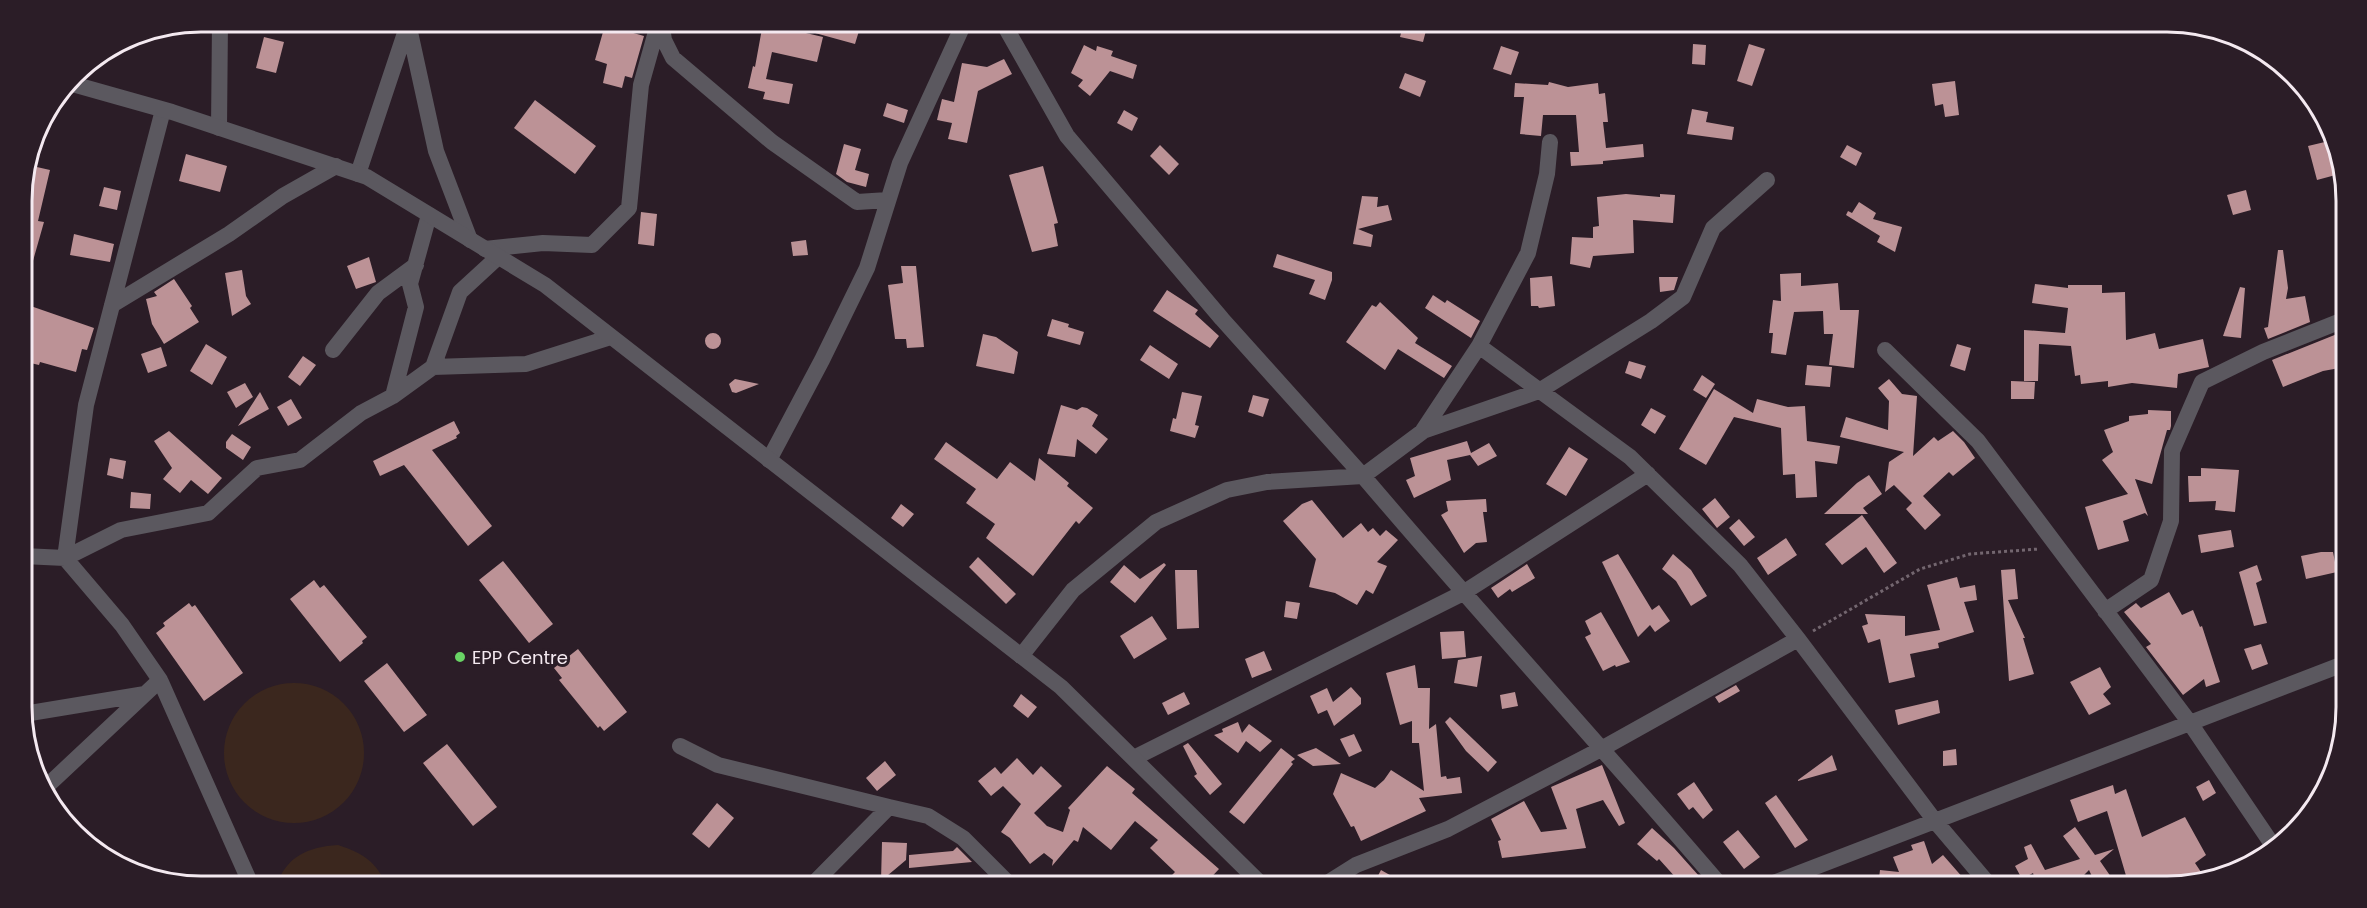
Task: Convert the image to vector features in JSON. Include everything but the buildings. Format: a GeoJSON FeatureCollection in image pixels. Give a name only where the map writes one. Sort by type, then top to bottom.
{"type":"FeatureCollection","features":[{"type":"Feature","properties":{"kind":"street"},"geometry":{"type":"LineString","coordinates":[[219,128],[220,32]]}},
{"type":"Feature","properties":{"kind":"street"},"geometry":{"type":"LineString","coordinates":[[358,174],[405,32]]}},
{"type":"Feature","properties":{"kind":"street"},"geometry":{"type":"LineString","coordinates":[[410,32],[436,151],[470,240]]}},
{"type":"Feature","properties":{"kind":"street"},"geometry":{"type":"LineString","coordinates":[[433,367],[460,292],[492,253],[543,243],[592,245],[628,208],[641,85],[657,32]]}},
{"type":"Feature","properties":{"kind":"street"},"geometry":{"type":"LineString","coordinates":[[662,32],[674,58],[772,142],[857,202],[888,201]]}},
{"type":"Feature","properties":{"kind":"street"},"geometry":{"type":"LineString","coordinates":[[770,460],[867,268],[900,163],[959,32]]}},
{"type":"Feature","properties":{"kind":"street"},"geometry":{"type":"LineString","coordinates":[[1008,32],[1067,136],[1222,319],[1603,748],[1713,876]]}},
{"type":"Feature","properties":{"kind":"street"},"geometry":{"type":"LineString","coordinates":[[77,85],[164,110],[367,177],[545,285],[1061,687],[1253,876]]}},
{"type":"Feature","properties":{"kind":"street"},"geometry":{"type":"LineString","coordinates":[[164,110],[86,405],[65,558],[122,625],[160,680],[245,876]]}},
{"type":"Feature","properties":{"kind":"street"},"geometry":{"type":"LineString","coordinates":[[1422,432],[1479,346],[1528,253],[1547,174],[1550,142]]}},
{"type":"Feature","properties":{"kind":"street"},"geometry":{"type":"LineString","coordinates":[[112,305],[229,234],[284,196],[336,166]]}},
{"type":"Feature","properties":{"kind":"street"},"geometry":{"type":"LineString","coordinates":[[1021,656],[1073,590],[1156,522],[1227,490],[1267,482],[1363,476],[1422,432],[1539,391],[1650,321],[1683,297],[1713,228],[1767,180]]}},
{"type":"Feature","properties":{"kind":"street"},"geometry":{"type":"LineString","coordinates":[[393,396],[416,307],[410,284],[429,214]]}},
{"type":"Feature","properties":{"kind":"street"},"geometry":{"type":"LineString","coordinates":[[333,350],[378,293],[416,265]]}},
{"type":"Feature","properties":{"kind":"street"},"geometry":{"type":"LineString","coordinates":[[2105,610],[2151,580],[2171,522],[2172,452],[2202,382],[2263,352],[2336,323]]}},
{"type":"Feature","properties":{"kind":"street"},"geometry":{"type":"LineString","coordinates":[[31,556],[65,558],[121,530],[208,513],[257,468],[300,460],[361,413],[393,396],[433,367],[526,363],[611,337]]}},
{"type":"Feature","properties":{"kind":"street"},"geometry":{"type":"LineString","coordinates":[[1479,346],[1630,457],[1740,565],[1935,821],[1982,876]]}},
{"type":"Feature","properties":{"kind":"street"},"geometry":{"type":"LineString","coordinates":[[1885,350],[1978,441],[2190,723],[2270,841]]}},
{"type":"Feature","properties":{"kind":"street"},"geometry":{"type":"LineString","coordinates":[[1134,758],[1463,593],[1648,474]]}},
{"type":"Feature","properties":{"kind":"street"},"geometry":{"type":"LineString","coordinates":[[1338,876],[1356,865],[1448,829],[1603,748],[1798,639]]}},
{"type":"Feature","properties":{"kind":"street"},"geometry":{"type":"LineString","coordinates":[[1792,876],[2336,667]]}},
{"type":"Feature","properties":{"kind":"street"},"geometry":{"type":"LineString","coordinates":[[50,783],[160,680]]}},
{"type":"Feature","properties":{"kind":"street"},"geometry":{"type":"LineString","coordinates":[[31,713],[145,694]]}},
{"type":"Feature","properties":{"kind":"street"},"geometry":{"type":"LineString","coordinates":[[680,746],[718,765],[928,816],[963,838],[1001,876]]}},
{"type":"Feature","properties":{"kind":"street"},"geometry":{"type":"LineString","coordinates":[[821,876],[889,807]]}},
{"type":"Feature","properties":{"kind":"path"},"geometry":{"type":"LineString","coordinates":[[1798,639],[1920,569],[1970,554],[2058,548]]}},
{"type":"Feature","properties":{"kind":"shaded area"},"geometry":{"type":"Polygon","coordinates":[[[294,683],[321,689],[333,695],[343,704],[352,714],[358,726],[364,753],[358,780],[352,792],[343,802],[333,811],[321,817],[294,823],[267,817],[255,811],[245,802],[236,792],[230,780],[224,753],[230,726],[236,714],[245,704],[255,695],[267,689],[294,683]]]}},
{"type":"Feature","properties":{"kind":"shaded area"},"geometry":{"type":"Polygon","coordinates":[[[338,845],[362,855],[374,865],[382,876],[280,876],[300,855],[327,846],[338,845]]]}},
{"type":"Feature","properties":{"kind":"place","name":"EPP Centre"},"geometry":{"type":"Point","coordinates":[460,657]}}]}
